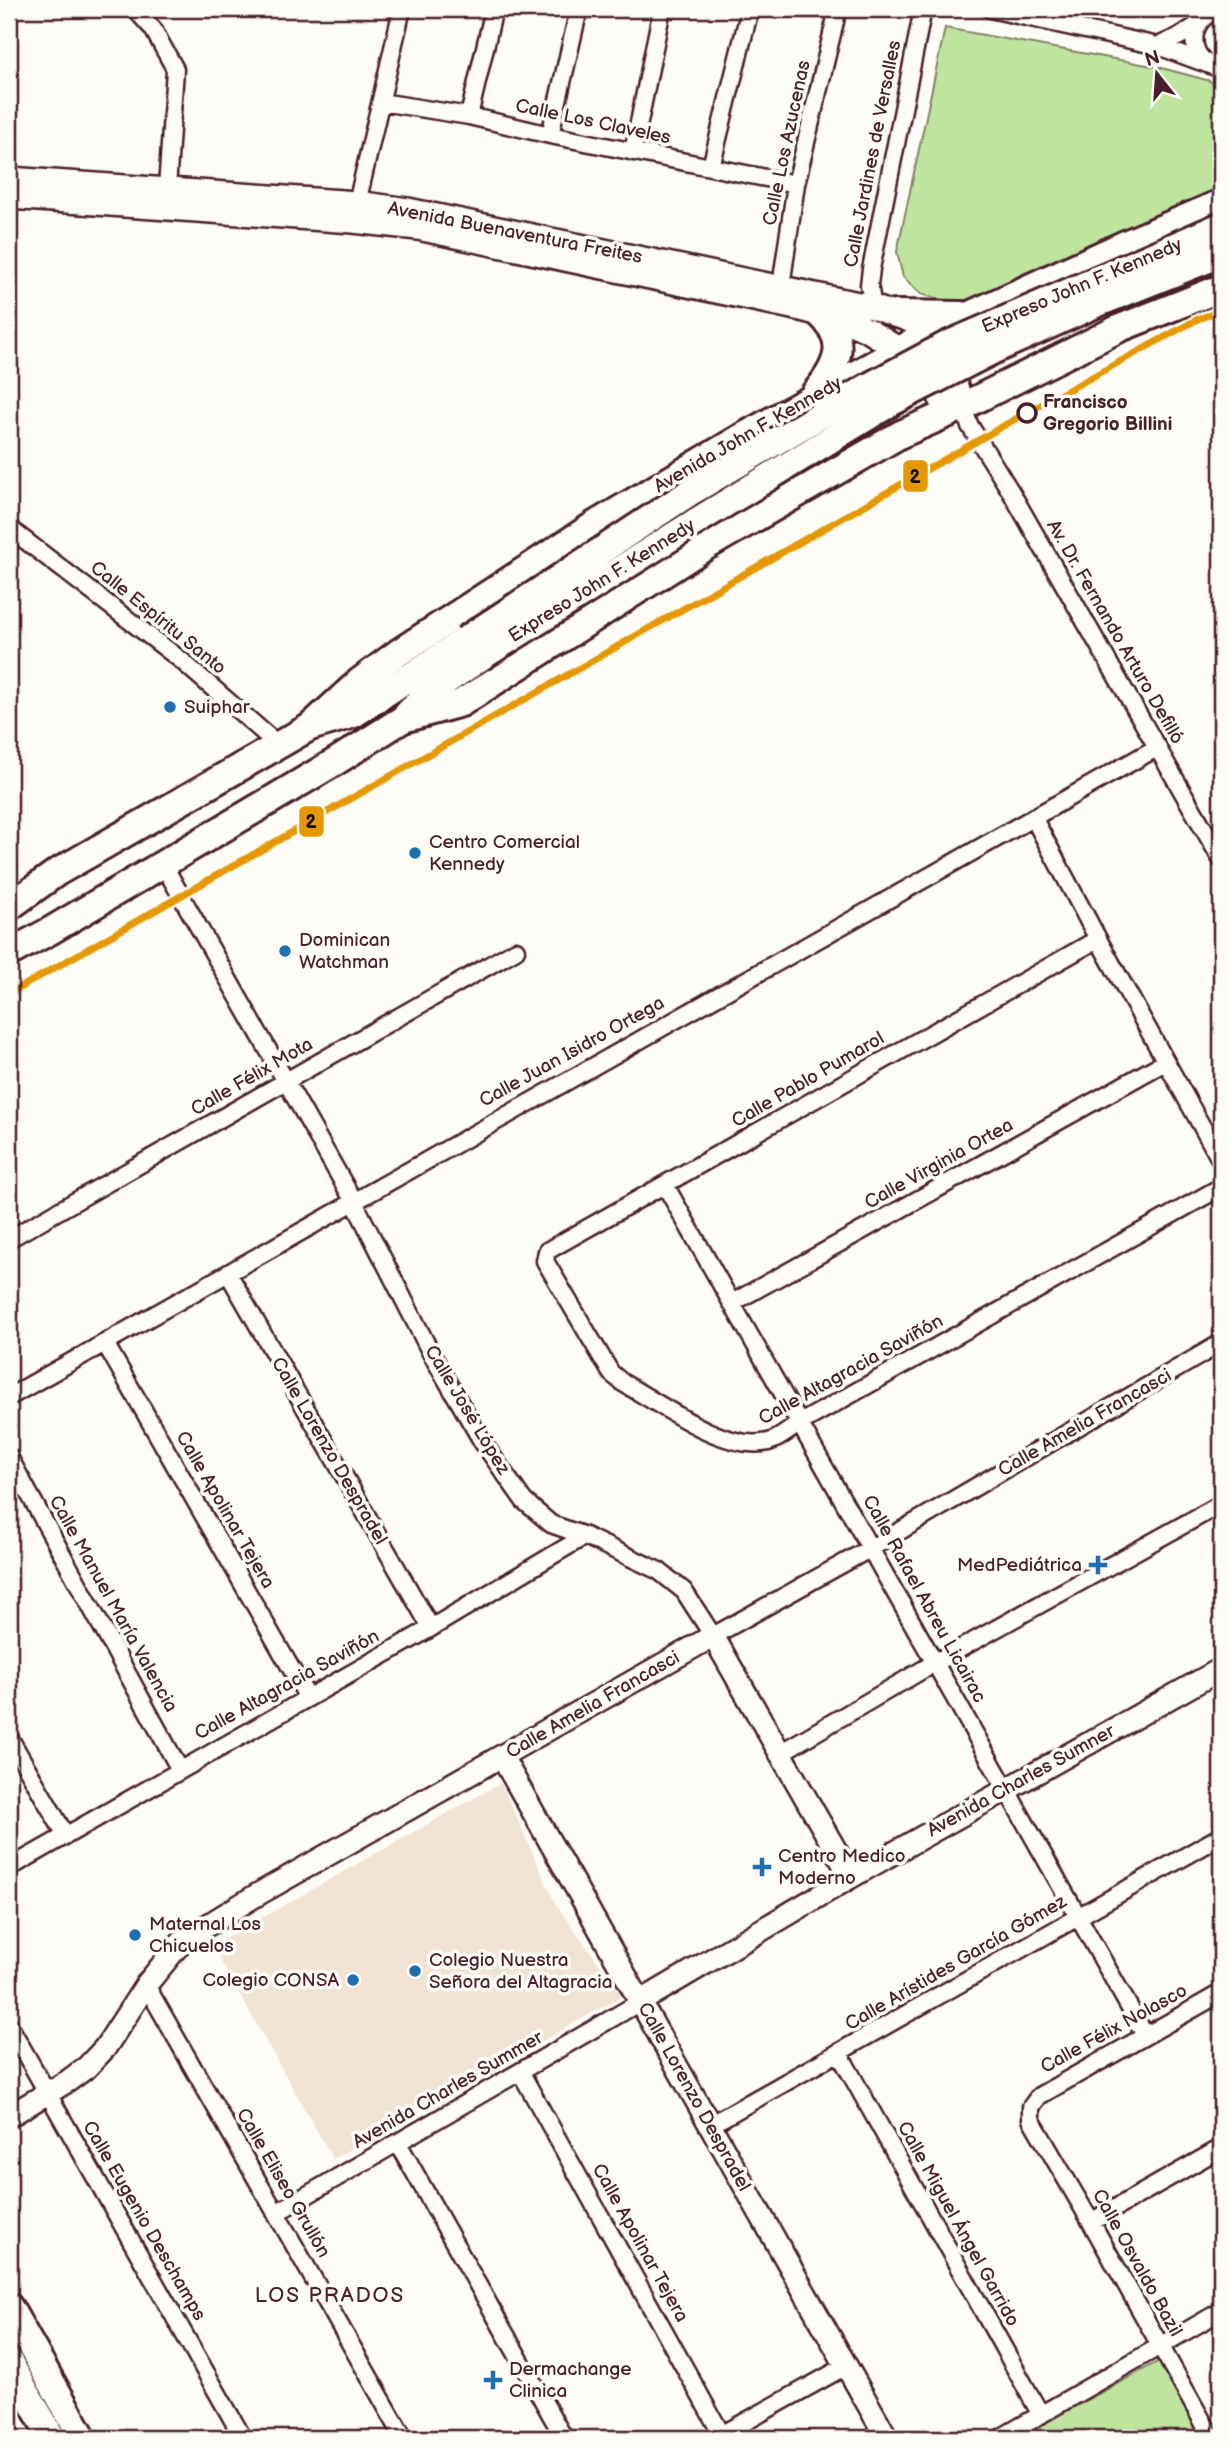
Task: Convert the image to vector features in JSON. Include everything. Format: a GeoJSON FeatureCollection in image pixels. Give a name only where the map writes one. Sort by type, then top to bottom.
{"type":"FeatureCollection","features":[{"type":"Feature","properties":{"kind":"main road","name":"Avenida Buenaventura Freites"},"geometry":{"type":"LineString","coordinates":[[9,178],[167,189],[355,212],[418,228],[819,313],[869,331],[921,363],[960,415]]}},
{"type":"Feature","properties":{"kind":"main road","name":"Avenida Buenaventura Freites"},"geometry":{"type":"LineString","coordinates":[[9,197],[448,217],[781,286],[885,310],[915,322],[930,333],[946,353],[960,415]]}},
{"type":"Feature","properties":{"kind":"main road","name":"Avenida John F. Kennedy"},"geometry":{"type":"LineString","coordinates":[[310,727],[359,682],[507,581],[682,471],[930,333],[1122,244],[1221,203]]}},
{"type":"Feature","properties":{"kind":"main road","name":"Expreso John F. Kennedy"},"geometry":{"type":"LineString","coordinates":[[9,953],[163,864],[403,719],[424,695],[473,649],[692,491],[868,387],[947,345],[1121,267],[1221,226]]}},
{"type":"Feature","properties":{"kind":"main road","name":"Expreso John F. Kennedy"},"geometry":{"type":"LineString","coordinates":[[9,906],[56,873],[310,727],[354,714],[641,555],[892,402],[993,350],[1096,304],[1221,254]]}},
{"type":"Feature","properties":{"kind":"main road"},"geometry":{"type":"LineString","coordinates":[[403,719],[461,704],[705,547],[901,434],[960,415],[1020,376],[1120,328],[1221,288]]}},
{"type":"Feature","properties":{"kind":"main road"},"geometry":{"type":"LineString","coordinates":[[885,310],[939,316],[974,312]]}},
{"type":"Feature","properties":{"kind":"main road"},"geometry":{"type":"LineString","coordinates":[[974,312],[961,334],[961,352],[965,360],[982,374],[1020,376]]}},
{"type":"Feature","properties":{"kind":"main road"},"geometry":{"type":"LineString","coordinates":[[809,400],[827,379],[837,358],[836,334],[831,323],[819,313]]}},
{"type":"Feature","properties":{"kind":"main road"},"geometry":{"type":"LineString","coordinates":[[863,370],[885,374],[903,388],[910,405],[910,414],[901,434]]}},
{"type":"Feature","properties":{"kind":"main road"},"geometry":{"type":"LineString","coordinates":[[9,2307],[83,2438]]}},
{"type":"Feature","properties":{"kind":"main road"},"geometry":{"type":"LineString","coordinates":[[9,2362],[52,2438]]}},
{"type":"Feature","properties":{"kind":"street"},"geometry":{"type":"LineString","coordinates":[[135,9],[153,29],[175,69],[167,189]]}},
{"type":"Feature","properties":{"kind":"street"},"geometry":{"type":"LineString","coordinates":[[355,212],[402,9]]}},
{"type":"Feature","properties":{"kind":"street"},"geometry":{"type":"LineString","coordinates":[[469,116],[494,9]]}},
{"type":"Feature","properties":{"kind":"street"},"geometry":{"type":"LineString","coordinates":[[550,135],[579,9]]}},
{"type":"Feature","properties":{"kind":"street"},"geometry":{"type":"LineString","coordinates":[[633,152],[662,9]]}},
{"type":"Feature","properties":{"kind":"street"},"geometry":{"type":"LineString","coordinates":[[711,167],[750,9]]}},
{"type":"Feature","properties":{"kind":"street","name":"Calle Los Azucenas"},"geometry":{"type":"LineString","coordinates":[[781,286],[796,184],[838,9]]}},
{"type":"Feature","properties":{"kind":"street","name":"Calle Jardines de Versalles"},"geometry":{"type":"LineString","coordinates":[[885,310],[869,285],[871,269],[923,9]]}},
{"type":"Feature","properties":{"kind":"street"},"geometry":{"type":"LineString","coordinates":[[990,9],[1158,46],[1217,68]]}},
{"type":"Feature","properties":{"kind":"street"},"geometry":{"type":"LineString","coordinates":[[1158,46],[1196,26],[1208,14],[1221,10]]}},
{"type":"Feature","properties":{"kind":"street"},"geometry":{"type":"LineString","coordinates":[[1196,26],[1193,43],[1200,59],[1217,68]]}},
{"type":"Feature","properties":{"kind":"street","name":"Calle Los Claveles"},"geometry":{"type":"LineString","coordinates":[[381,102],[469,116],[550,135],[796,184]]}},
{"type":"Feature","properties":{"kind":"street","name":"Av. Dr. Fernando Arturo Defilló"},"geometry":{"type":"LineString","coordinates":[[960,415],[1011,492],[1221,859]]}},
{"type":"Feature","properties":{"kind":"street","name":"Calle Espíritu Santo"},"geometry":{"type":"LineString","coordinates":[[9,528],[183,662],[278,745]]}},
{"type":"Feature","properties":{"kind":"street","name":"Calle Juan Isidro Ortega"},"geometry":{"type":"LineString","coordinates":[[9,1397],[1158,747]]}},
{"type":"Feature","properties":{"kind":"street"},"geometry":{"type":"LineString","coordinates":[[1033,817],[1221,1161]]}},
{"type":"Feature","properties":{"kind":"street","name":"Calle José López"},"geometry":{"type":"LineString","coordinates":[[163,864],[353,1200],[432,1355],[483,1443],[524,1501],[551,1524],[585,1536],[659,1571],[684,1591],[713,1636],[851,1877]]}},
{"type":"Feature","properties":{"kind":"street","name":"Calle Pablo Pumarol"},"geometry":{"type":"LineString","coordinates":[[545,1261],[547,1251],[1098,939]]}},
{"type":"Feature","properties":{"kind":"street","name":"Calle Félix Mota"},"geometry":{"type":"LineString","coordinates":[[9,1239],[516,950]]}},
{"type":"Feature","properties":{"kind":"street","name":"Calle Virginia Ortea"},"geometry":{"type":"LineString","coordinates":[[732,1303],[1166,1062]]}},
{"type":"Feature","properties":{"kind":"street","name":"Calle Rafael Abreu Licairac"},"geometry":{"type":"LineString","coordinates":[[665,1185],[1145,2035]]}},
{"type":"Feature","properties":{"kind":"street","name":"Calle Altagracia Saviñón"},"geometry":{"type":"LineString","coordinates":[[545,1261],[601,1359],[623,1383],[718,1437],[732,1441],[764,1443],[778,1438],[800,1423],[1221,1186]]}},
{"type":"Feature","properties":{"kind":"street","name":"Calle Lorenzo Despradel"},"geometry":{"type":"LineString","coordinates":[[228,1273],[431,1628]]}},
{"type":"Feature","properties":{"kind":"street","name":"Calle Apolinar Tejera"},"geometry":{"type":"LineString","coordinates":[[105,1343],[308,1698]]}},
{"type":"Feature","properties":{"kind":"street","name":"Calle Amelia Francasci"},"geometry":{"type":"LineString","coordinates":[[9,2116],[68,2081],[105,2048],[146,1985],[182,1941],[255,1896],[871,1548],[1221,1343]]}},
{"type":"Feature","properties":{"kind":"street","name":"Calle Manuel María Valencia"},"geometry":{"type":"LineString","coordinates":[[9,1457],[180,1770]]}},
{"type":"Feature","properties":{"kind":"street"},"geometry":{"type":"LineString","coordinates":[[780,1753],[936,1662],[1221,1504]]}},
{"type":"Feature","properties":{"kind":"street","name":"Calle Altagracia Saviñón"},"geometry":{"type":"LineString","coordinates":[[9,1868],[431,1628],[585,1536]]}},
{"type":"Feature","properties":{"kind":"street","name":"Avenida Charles Sumner"},"geometry":{"type":"LineString","coordinates":[[640,2001],[851,1877],[1221,1669]]}},
{"type":"Feature","properties":{"kind":"street"},"geometry":{"type":"LineString","coordinates":[[9,1737],[66,1836]]}},
{"type":"Feature","properties":{"kind":"street","name":"Calle Lorenzo Despradel"},"geometry":{"type":"LineString","coordinates":[[502,1757],[887,2438]]}},
{"type":"Feature","properties":{"kind":"street","name":"Calle Arístides García Gómez"},"geometry":{"type":"LineString","coordinates":[[710,2124],[1221,1836]]}},
{"type":"Feature","properties":{"kind":"street","name":"Calle Eliseo Grullón"},"geometry":{"type":"LineString","coordinates":[[146,1985],[404,2438]]}},
{"type":"Feature","properties":{"kind":"street","name":"Calle Félix Nolasco"},"geometry":{"type":"LineString","coordinates":[[1031,2107],[1039,2096],[1221,1993]]}},
{"type":"Feature","properties":{"kind":"street","name":"Avenida Charles Summer"},"geometry":{"type":"LineString","coordinates":[[276,2213],[521,2073],[640,2001]]}},
{"type":"Feature","properties":{"kind":"street","name":"Calle Eugenio Deschamps"},"geometry":{"type":"LineString","coordinates":[[9,2025],[243,2438]]}},
{"type":"Feature","properties":{"kind":"street","name":"Calle Miguel Ángel Garrido"},"geometry":{"type":"LineString","coordinates":[[839,2053],[1041,2415]]}},
{"type":"Feature","properties":{"kind":"street","name":"Calle Apolinar Tejera"},"geometry":{"type":"LineString","coordinates":[[521,2073],[719,2437]]}},
{"type":"Feature","properties":{"kind":"street","name":"Calle Osvaldo Bazil"},"geometry":{"type":"LineString","coordinates":[[1031,2107],[1031,2119],[1212,2438]]}},
{"type":"Feature","properties":{"kind":"street"},"geometry":{"type":"LineString","coordinates":[[398,2143],[564,2438]]}},
{"type":"Feature","properties":{"kind":"street"},"geometry":{"type":"LineString","coordinates":[[1091,2222],[1221,2148]]}},
{"type":"Feature","properties":{"kind":"street"},"geometry":{"type":"LineString","coordinates":[[1000,2438],[1221,2311]]}},
{"type":"Feature","properties":{"kind":"street"},"geometry":{"type":"LineString","coordinates":[[719,2437],[846,2366]]}},
{"type":"Feature","properties":{"kind":"shaded area","name":"Colegio Nuestra Señora del Altagracia"},"geometry":{"type":"Polygon","coordinates":[[[501,1783],[555,1903],[622,1996],[333,2159],[212,1946],[501,1783]]]}},
{"type":"Feature","properties":{"kind":"green space"},"geometry":{"type":"Polygon","coordinates":[[[945,28],[1158,67],[1210,81],[1221,91],[1221,191],[979,298],[950,302],[921,294],[903,277],[897,252],[945,28]]]}},
{"type":"Feature","properties":{"kind":"green space"},"geometry":{"type":"Polygon","coordinates":[[[1159,2361],[1203,2438],[1017,2438],[1159,2361]]]}},
{"type":"Feature","properties":{"kind":"transit line","name":"2"},"geometry":{"type":"LineString","coordinates":[[9,994],[1026,413],[1198,319],[1221,311]]}},
{"type":"Feature","properties":{"kind":"place","name":"Francisco Gregorio Billini"},"geometry":{"type":"Point","coordinates":[1027,413]}},
{"type":"Feature","properties":{"kind":"place","name":"Suiphar"},"geometry":{"type":"Point","coordinates":[170,707]}},
{"type":"Feature","properties":{"kind":"place","name":"Centro Comercial Kennedy"},"geometry":{"type":"Point","coordinates":[415,853]}},
{"type":"Feature","properties":{"kind":"place","name":"Dominican Watchman"},"geometry":{"type":"Point","coordinates":[285,951]}},
{"type":"Feature","properties":{"kind":"place","name":"MedPediátrica"},"geometry":{"type":"Point","coordinates":[1098,1565]}},
{"type":"Feature","properties":{"kind":"place","name":"Centro Medico Moderno"},"geometry":{"type":"Point","coordinates":[762,1867]}},
{"type":"Feature","properties":{"kind":"place","name":"Maternal Los Chicuelos"},"geometry":{"type":"Point","coordinates":[135,1935]}},
{"type":"Feature","properties":{"kind":"place","name":"Colegio Nuestra Señora del Altagracia"},"geometry":{"type":"Point","coordinates":[415,1971]}},
{"type":"Feature","properties":{"kind":"place","name":"Colegio CONSA"},"geometry":{"type":"Point","coordinates":[353,1980]}},
{"type":"Feature","properties":{"kind":"place","name":"Dermachange Clinica"},"geometry":{"type":"Point","coordinates":[493,2380]}},
{"type":"Feature","properties":{"kind":"district","name":"LOS PRADOS"},"geometry":{"type":"Point","coordinates":[330,2295]}}]}
